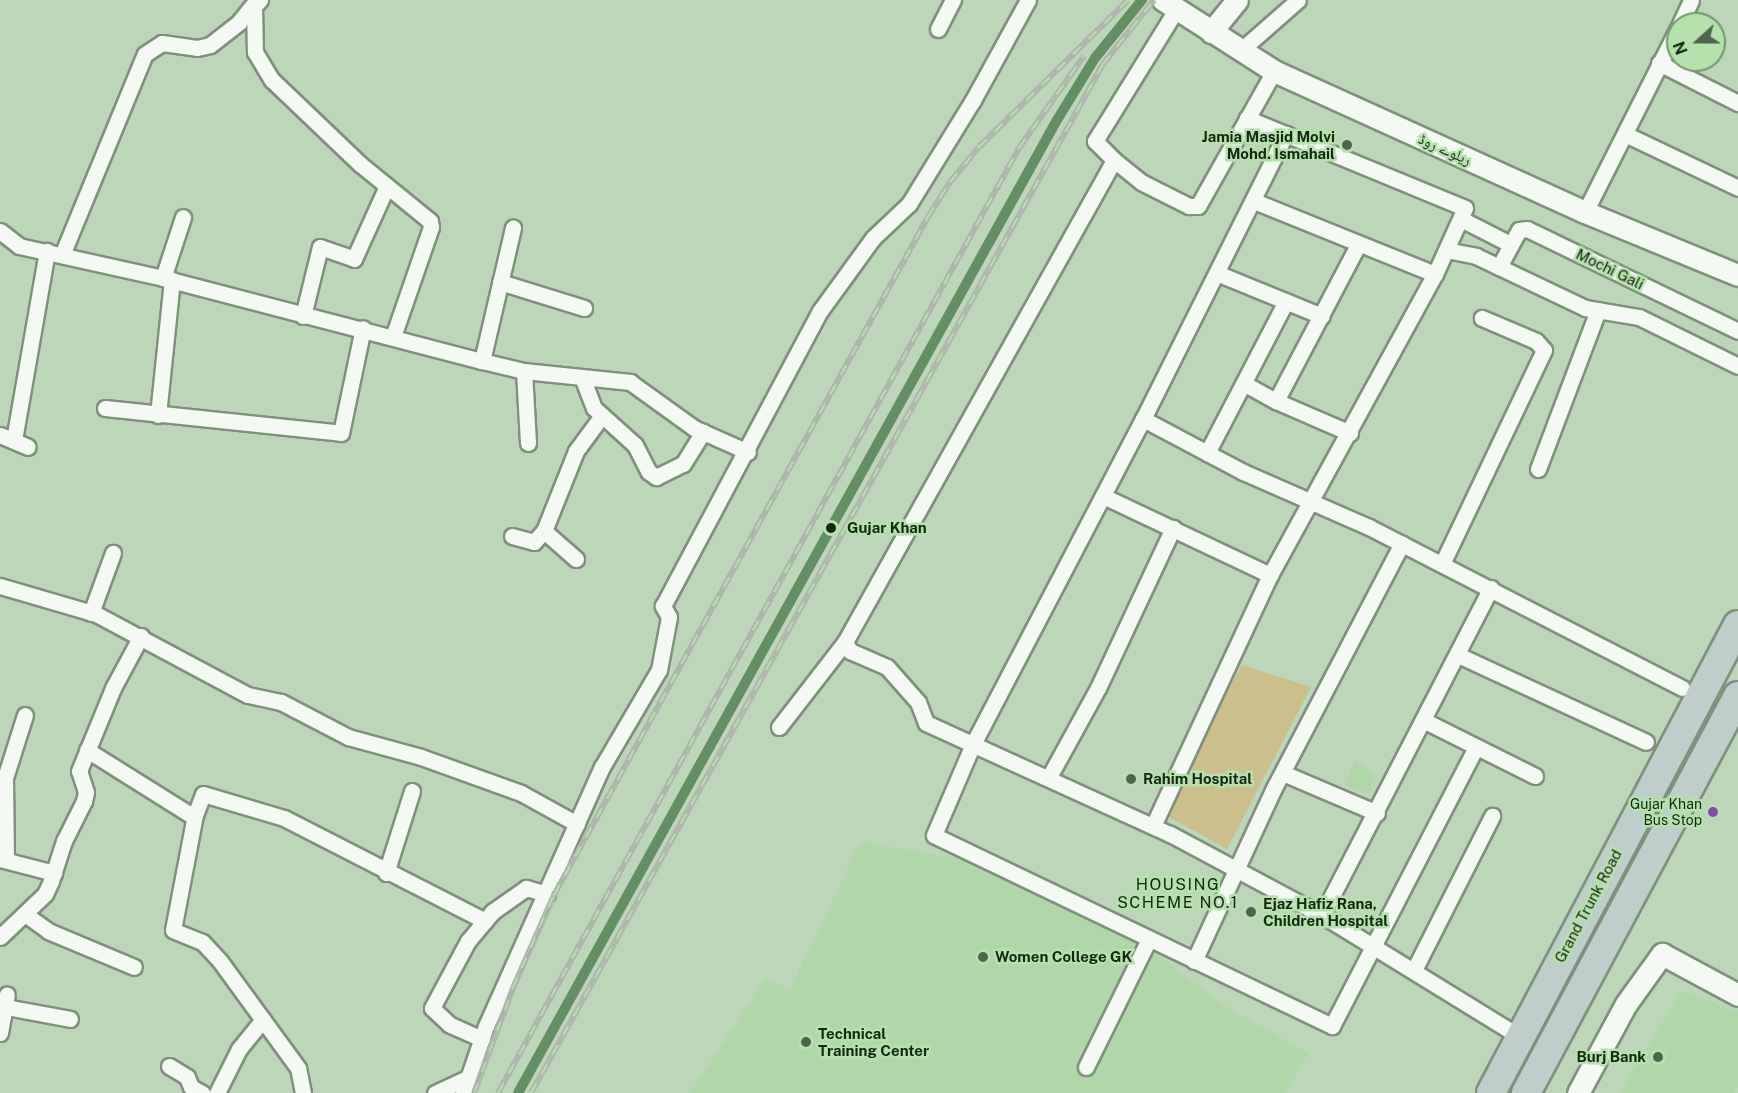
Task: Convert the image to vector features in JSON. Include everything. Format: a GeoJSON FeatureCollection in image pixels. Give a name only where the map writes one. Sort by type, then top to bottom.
{"type":"FeatureCollection","features":[{"type":"Feature","properties":{"kind":"highway","name":"Grand Trunk Road"},"geometry":{"type":"LineString","coordinates":[[1491,1093],[1738,625]]}},
{"type":"Feature","properties":{"kind":"highway"},"geometry":{"type":"LineString","coordinates":[[1526,1093],[1738,696]]}},
{"type":"Feature","properties":{"kind":"main road"},"geometry":{"type":"LineString","coordinates":[[1211,32],[1238,0]]}},
{"type":"Feature","properties":{"kind":"main road","name":"ریلوے روڈ"},"geometry":{"type":"LineString","coordinates":[[1171,6],[1274,71],[1585,212],[1738,275]]}},
{"type":"Feature","properties":{"kind":"main road"},"geometry":{"type":"LineString","coordinates":[[1578,1093],[1626,1004],[1662,954],[1738,995]]}},
{"type":"Feature","properties":{"kind":"street"},"geometry":{"type":"LineString","coordinates":[[938,29],[953,0]]}},
{"type":"Feature","properties":{"kind":"street"},"geometry":{"type":"LineString","coordinates":[[463,1093],[482,1039],[602,767],[659,670],[669,617],[663,606],[748,452],[820,311],[873,238],[909,204],[973,100],[1028,0]]}},
{"type":"Feature","properties":{"kind":"street"},"geometry":{"type":"LineString","coordinates":[[1240,51],[1298,0]]}},
{"type":"Feature","properties":{"kind":"street"},"geometry":{"type":"LineString","coordinates":[[257,2],[255,52],[272,80],[387,186],[427,217],[431,227],[393,337]]}},
{"type":"Feature","properties":{"kind":"street"},"geometry":{"type":"LineString","coordinates":[[14,441],[54,253],[145,54],[162,43],[197,48],[210,45],[257,2]]}},
{"type":"Feature","properties":{"kind":"street"},"geometry":{"type":"LineString","coordinates":[[1171,6],[1095,141],[1141,182],[1190,206],[1198,206],[1274,71]]}},
{"type":"Feature","properties":{"kind":"street"},"geometry":{"type":"LineString","coordinates":[[1585,212],[1666,50]]}},
{"type":"Feature","properties":{"kind":"street"},"geometry":{"type":"LineString","coordinates":[[1659,63],[1738,103]]}},
{"type":"Feature","properties":{"kind":"street"},"geometry":{"type":"LineString","coordinates":[[1153,826],[1270,575],[1308,501],[1350,433],[1435,274],[1465,208],[1247,118]]}},
{"type":"Feature","properties":{"kind":"street"},"geometry":{"type":"LineString","coordinates":[[1286,134],[1219,274],[973,744],[934,835],[1332,1026],[1376,947],[1476,747]]}},
{"type":"Feature","properties":{"kind":"street"},"geometry":{"type":"LineString","coordinates":[[1625,134],[1738,188]]}},
{"type":"Feature","properties":{"kind":"street"},"geometry":{"type":"LineString","coordinates":[[779,727],[845,642],[1114,160]]}},
{"type":"Feature","properties":{"kind":"street"},"geometry":{"type":"LineString","coordinates":[[303,316],[320,247],[354,259],[387,186]]}},
{"type":"Feature","properties":{"kind":"street"},"geometry":{"type":"LineString","coordinates":[[1254,201],[1358,245],[1435,274]]}},
{"type":"Feature","properties":{"kind":"street"},"geometry":{"type":"LineString","coordinates":[[158,415],[168,279],[183,217]]}},
{"type":"Feature","properties":{"kind":"street"},"geometry":{"type":"LineString","coordinates":[[1461,219],[1510,244],[1499,267]]}},
{"type":"Feature","properties":{"kind":"street"},"geometry":{"type":"LineString","coordinates":[[482,361],[513,228]]}},
{"type":"Feature","properties":{"kind":"street","name":"Mochi Gali"},"geometry":{"type":"LineString","coordinates":[[1510,244],[1519,230],[1527,229],[1738,331]]}},
{"type":"Feature","properties":{"kind":"street"},"geometry":{"type":"LineString","coordinates":[[0,231],[19,246],[168,279],[303,316],[363,328],[482,361],[524,371],[630,382],[703,432],[748,452]]}},
{"type":"Feature","properties":{"kind":"street"},"geometry":{"type":"LineString","coordinates":[[1276,401],[1358,245]]}},
{"type":"Feature","properties":{"kind":"street"},"geometry":{"type":"LineString","coordinates":[[1446,250],[1476,256],[1585,308],[1639,317],[1738,366]]}},
{"type":"Feature","properties":{"kind":"street"},"geometry":{"type":"LineString","coordinates":[[1219,274],[1322,316]]}},
{"type":"Feature","properties":{"kind":"street"},"geometry":{"type":"LineString","coordinates":[[500,282],[584,308]]}},
{"type":"Feature","properties":{"kind":"street"},"geometry":{"type":"LineString","coordinates":[[1207,453],[1245,384],[1286,301]]}},
{"type":"Feature","properties":{"kind":"street"},"geometry":{"type":"LineString","coordinates":[[1538,469],[1598,310]]}},
{"type":"Feature","properties":{"kind":"street"},"geometry":{"type":"LineString","coordinates":[[1442,564],[1544,350],[1536,342],[1482,318]]}},
{"type":"Feature","properties":{"kind":"street"},"geometry":{"type":"LineString","coordinates":[[105,408],[341,433],[363,328]]}},
{"type":"Feature","properties":{"kind":"street"},"geometry":{"type":"LineString","coordinates":[[524,371],[528,443]]}},
{"type":"Feature","properties":{"kind":"street"},"geometry":{"type":"LineString","coordinates":[[582,377],[590,403],[601,417],[635,445],[649,472],[656,477],[683,464],[703,432]]}},
{"type":"Feature","properties":{"kind":"street"},"geometry":{"type":"LineString","coordinates":[[1245,384],[1276,401],[1350,433]]}},
{"type":"Feature","properties":{"kind":"street"},"geometry":{"type":"LineString","coordinates":[[512,536],[534,542],[544,531],[576,451],[601,417]]}},
{"type":"Feature","properties":{"kind":"street"},"geometry":{"type":"LineString","coordinates":[[1143,419],[1207,453],[1402,543],[1682,688]]}},
{"type":"Feature","properties":{"kind":"street"},"geometry":{"type":"LineString","coordinates":[[1103,496],[1270,575]]}},
{"type":"Feature","properties":{"kind":"street"},"geometry":{"type":"LineString","coordinates":[[1048,777],[1098,688],[1173,528]]}},
{"type":"Feature","properties":{"kind":"street"},"geometry":{"type":"LineString","coordinates":[[544,531],[576,559]]}},
{"type":"Feature","properties":{"kind":"street"},"geometry":{"type":"LineString","coordinates":[[1194,961],[1283,772],[1402,543]]}},
{"type":"Feature","properties":{"kind":"street"},"geometry":{"type":"LineString","coordinates":[[91,613],[113,553]]}},
{"type":"Feature","properties":{"kind":"street"},"geometry":{"type":"LineString","coordinates":[[0,586],[91,613],[141,636],[248,695],[281,702],[348,736],[421,757],[521,793],[577,824]]}},
{"type":"Feature","properties":{"kind":"street"},"geometry":{"type":"LineString","coordinates":[[1322,915],[1425,721],[1491,588]]}},
{"type":"Feature","properties":{"kind":"street"},"geometry":{"type":"LineString","coordinates":[[0,937],[45,894],[84,801],[86,792],[79,771],[141,636]]}},
{"type":"Feature","properties":{"kind":"street"},"geometry":{"type":"LineString","coordinates":[[845,642],[850,651],[887,667],[918,702],[926,723],[1153,826],[1237,870],[1322,915],[1520,1037]]}},
{"type":"Feature","properties":{"kind":"street"},"geometry":{"type":"LineString","coordinates":[[1458,655],[1646,742]]}},
{"type":"Feature","properties":{"kind":"street"},"geometry":{"type":"LineString","coordinates":[[25,715],[5,778],[3,859],[54,873]]}},
{"type":"Feature","properties":{"kind":"street"},"geometry":{"type":"LineString","coordinates":[[1425,721],[1535,776]]}},
{"type":"Feature","properties":{"kind":"street"},"geometry":{"type":"LineString","coordinates":[[87,750],[194,817]]}},
{"type":"Feature","properties":{"kind":"street"},"geometry":{"type":"LineString","coordinates":[[1283,772],[1377,813]]}},
{"type":"Feature","properties":{"kind":"street"},"geometry":{"type":"LineString","coordinates":[[386,873],[412,791]]}},
{"type":"Feature","properties":{"kind":"street"},"geometry":{"type":"LineString","coordinates":[[303,1093],[298,1068],[210,949],[173,930],[194,817],[203,794],[241,803],[284,818],[386,873],[484,921]]}},
{"type":"Feature","properties":{"kind":"street"},"geometry":{"type":"LineString","coordinates":[[1414,970],[1492,816]]}},
{"type":"Feature","properties":{"kind":"street"},"geometry":{"type":"LineString","coordinates":[[482,1039],[449,1024],[432,1008],[468,941],[484,921],[526,888],[547,894]]}},
{"type":"Feature","properties":{"kind":"street"},"geometry":{"type":"LineString","coordinates":[[25,914],[38,927],[134,967]]}},
{"type":"Feature","properties":{"kind":"street"},"geometry":{"type":"LineString","coordinates":[[1086,1067],[1149,939]]}},
{"type":"Feature","properties":{"kind":"street"},"geometry":{"type":"LineString","coordinates":[[0,1033],[7,1001],[70,1019]]}},
{"type":"Feature","properties":{"kind":"street"},"geometry":{"type":"LineString","coordinates":[[217,1093],[239,1049],[263,1019]]}},
{"type":"Feature","properties":{"kind":"street"},"geometry":{"type":"LineString","coordinates":[[170,1066],[189,1078],[191,1087],[202,1093]]}},
{"type":"Feature","properties":{"kind":"street"},"geometry":{"type":"LineString","coordinates":[[435,1093],[469,1077]]}},
{"type":"Feature","properties":{"kind":"shaded area"},"geometry":{"type":"Polygon","coordinates":[[[1242,665],[1311,687],[1227,849],[1160,812],[1242,665]]]}},
{"type":"Feature","properties":{"kind":"shaded area"},"geometry":{"type":"Polygon","coordinates":[[[1355,759],[1374,773],[1369,794],[1345,786],[1355,759]]]}},
{"type":"Feature","properties":{"kind":"shaded area","name":"Women College GK"},"geometry":{"type":"Polygon","coordinates":[[[860,842],[994,864],[1115,923],[1225,1006],[1308,1053],[1286,1093],[690,1093],[766,977],[790,990],[860,842]]]}},
{"type":"Feature","properties":{"kind":"shaded area"},"geometry":{"type":"Polygon","coordinates":[[[1681,991],[1738,1012],[1738,1086],[1733,1093],[1620,1093],[1681,991]]]}},
{"type":"Feature","properties":{"kind":"railway"},"geometry":{"type":"LineString","coordinates":[[474,1093],[513,988],[554,895],[928,217],[950,182],[979,147],[1128,0]]}},
{"type":"Feature","properties":{"kind":"railway"},"geometry":{"type":"LineString","coordinates":[[531,1093],[1103,64],[1154,0]]}},
{"type":"Feature","properties":{"kind":"railway"},"geometry":{"type":"LineString","coordinates":[[498,1093],[1019,148],[1084,56]]}},
{"type":"Feature","properties":{"kind":"transit line"},"geometry":{"type":"LineString","coordinates":[[518,1093],[1057,120],[1095,58],[1142,0]]}},
{"type":"Feature","properties":{"kind":"place","name":"Jamia Masjid Molvi Mohd. Ismahail"},"geometry":{"type":"Point","coordinates":[1347,145]}},
{"type":"Feature","properties":{"kind":"place","name":"Gujar Khan"},"geometry":{"type":"Point","coordinates":[831,528]}},
{"type":"Feature","properties":{"kind":"place","name":"Rahim Hospital"},"geometry":{"type":"Point","coordinates":[1131,779]}},
{"type":"Feature","properties":{"kind":"place","name":"Gujar Khan Bus Stop"},"geometry":{"type":"Point","coordinates":[1713,812]}},
{"type":"Feature","properties":{"kind":"place","name":"Ejaz Hafiz Rana, Children Hospital"},"geometry":{"type":"Point","coordinates":[1251,912]}},
{"type":"Feature","properties":{"kind":"place","name":"Women College GK"},"geometry":{"type":"Point","coordinates":[983,957]}},
{"type":"Feature","properties":{"kind":"place","name":"Technical Training Center"},"geometry":{"type":"Point","coordinates":[806,1042]}},
{"type":"Feature","properties":{"kind":"place","name":"Burj Bank"},"geometry":{"type":"Point","coordinates":[1658,1057]}},
{"type":"Feature","properties":{"kind":"district","name":"HOUSING SCHEME NO.1"},"geometry":{"type":"Point","coordinates":[1178,894]}}]}
